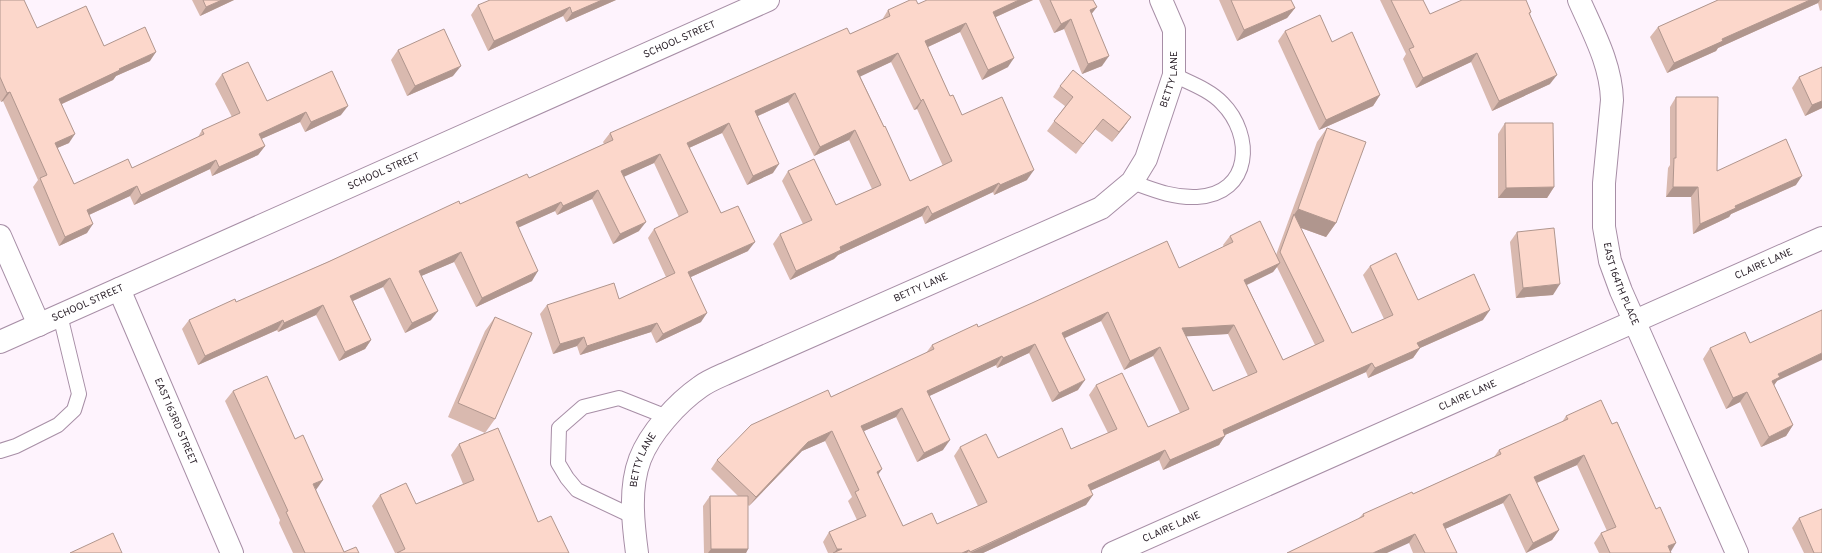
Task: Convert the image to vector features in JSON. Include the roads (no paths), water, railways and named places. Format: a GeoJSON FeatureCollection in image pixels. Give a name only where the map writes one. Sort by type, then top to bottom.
{"type":"FeatureCollection","features":[{"type":"Feature","properties":{"kind":"street","name":"SCHOOL STREET"},"geometry":{"type":"LineString","coordinates":[[0,342],[768,0]]}},
{"type":"Feature","properties":{"kind":"street","name":"BETTY LANE"},"geometry":{"type":"LineString","coordinates":[[637,553],[632,516],[634,487],[640,459],[667,417],[700,386],[1101,208],[1132,182],[1146,159],[1174,75],[1174,30],[1161,0]]}},
{"type":"Feature","properties":{"kind":"street","name":"EAST 164TH PLACE"},"geometry":{"type":"LineString","coordinates":[[1579,0],[1605,60],[1612,88],[1604,183],[1604,228],[1610,261],[1621,291],[1737,553]]}},
{"type":"Feature","properties":{"kind":"street"},"geometry":{"type":"LineString","coordinates":[[0,236],[39,325]]}},
{"type":"Feature","properties":{"kind":"street","name":"CLAIRE LANE"},"geometry":{"type":"LineString","coordinates":[[1113,553],[1822,238]]}},
{"type":"Feature","properties":{"kind":"street","name":"EAST 163RD STREET"},"geometry":{"type":"LineString","coordinates":[[119,289],[232,553]]}},
{"type":"Feature","properties":{"kind":"lane"},"geometry":{"type":"LineString","coordinates":[[1132,182],[1170,196],[1197,197],[1215,194],[1228,186],[1239,173],[1244,155],[1242,135],[1236,120],[1221,102],[1174,75]]}},
{"type":"Feature","properties":{"kind":"lane"},"geometry":{"type":"LineString","coordinates":[[0,451],[16,446],[58,425],[74,410],[79,394],[60,316]]}},
{"type":"Feature","properties":{"kind":"lane"},"geometry":{"type":"LineString","coordinates":[[632,516],[578,490],[567,478],[558,463],[559,428],[584,407],[618,398],[667,417]]}}]}
